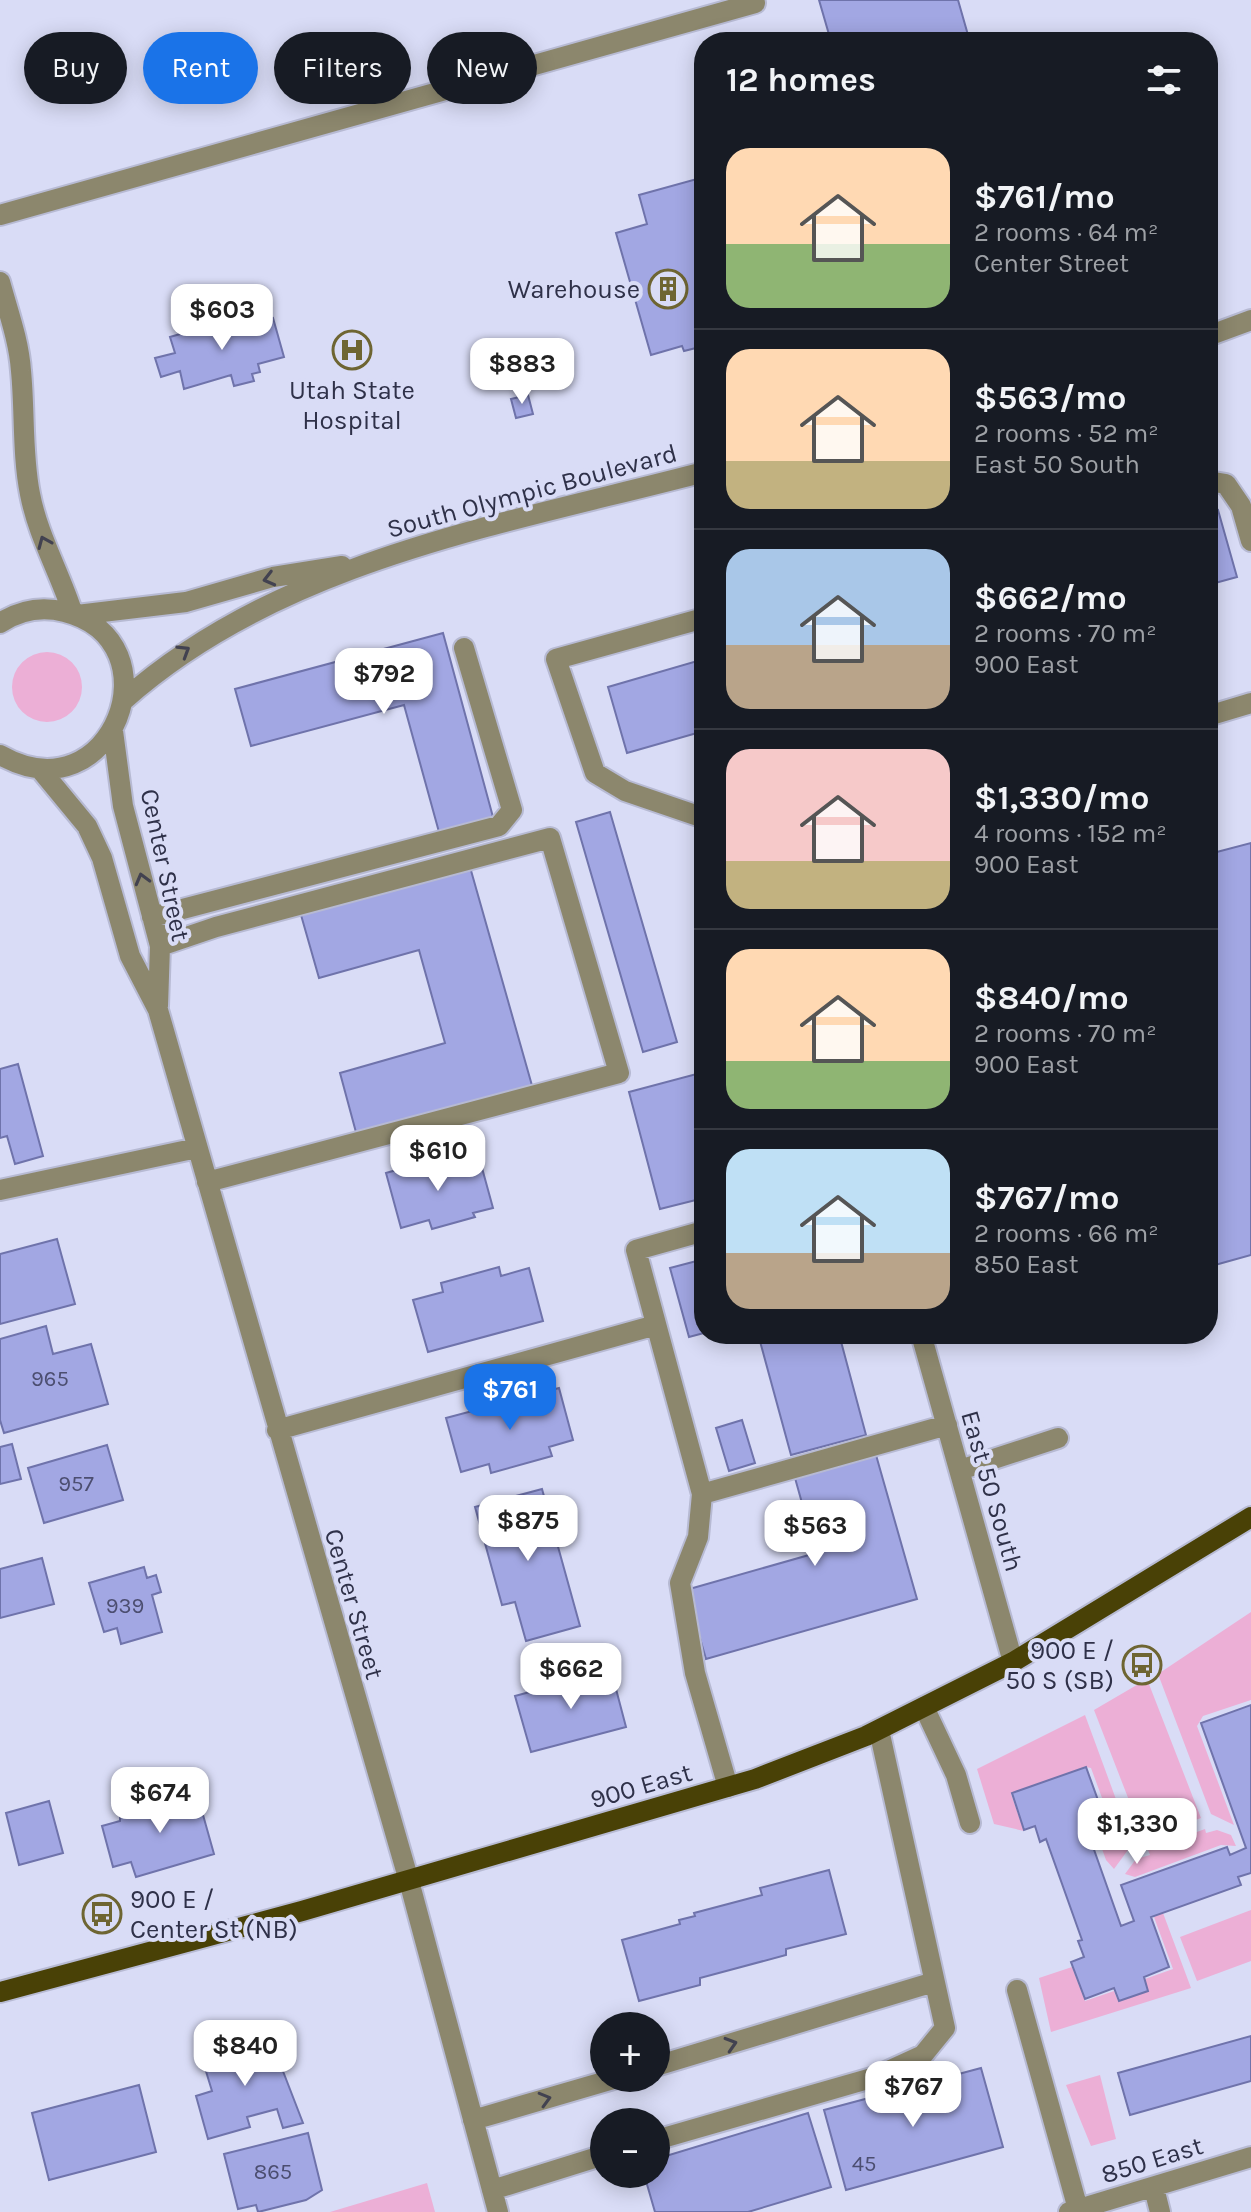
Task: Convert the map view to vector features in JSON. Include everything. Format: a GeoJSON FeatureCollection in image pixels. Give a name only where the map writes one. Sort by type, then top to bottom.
{"type":"FeatureCollection","features":[{"type":"Feature","properties":{"kind":"main road","name":"900 East"},"geometry":{"type":"LineString","coordinates":[[0,1992],[409,1881],[728,1787],[879,1730],[1013,1662],[1251,1517]]}},
{"type":"Feature","properties":{"kind":"street"},"geometry":{"type":"LineString","coordinates":[[0,215],[755,3]]}},
{"type":"Feature","properties":{"kind":"street"},"geometry":{"type":"LineString","coordinates":[[0,282],[21,370],[32,503],[44,546],[60,571],[75,615],[103,634],[114,648],[125,682],[124,700],[113,731],[100,748],[82,760],[40,769],[17,764],[0,755]]}},
{"type":"Feature","properties":{"kind":"street"},"geometry":{"type":"LineString","coordinates":[[1218,332],[1251,320]]}},
{"type":"Feature","properties":{"kind":"street","name":"South Olympic Boulevard"},"geometry":{"type":"LineString","coordinates":[[0,623],[31,610],[52,609],[75,615],[186,602],[273,577],[373,561],[694,475]]}},
{"type":"Feature","properties":{"kind":"street"},"geometry":{"type":"LineString","coordinates":[[1218,483],[1226,484],[1241,506],[1251,541]]}},
{"type":"Feature","properties":{"kind":"street","name":"South Olympic Boulevard"},"geometry":{"type":"LineString","coordinates":[[124,700],[167,662],[246,616],[373,561]]}},
{"type":"Feature","properties":{"kind":"street"},"geometry":{"type":"LineString","coordinates":[[694,621],[556,659],[595,773],[625,791],[694,815]]}},
{"type":"Feature","properties":{"kind":"street"},"geometry":{"type":"LineString","coordinates":[[152,917],[499,826],[512,810],[464,648]]}},
{"type":"Feature","properties":{"kind":"street"},"geometry":{"type":"LineString","coordinates":[[1218,713],[1251,703]]}},
{"type":"Feature","properties":{"kind":"street","name":"Center Street"},"geometry":{"type":"LineString","coordinates":[[113,731],[123,806],[160,946],[158,1010]]}},
{"type":"Feature","properties":{"kind":"street","name":"Center Street"},"geometry":{"type":"LineString","coordinates":[[40,769],[87,826],[102,858],[130,956],[158,1010],[409,1881],[498,2212]]}},
{"type":"Feature","properties":{"kind":"street"},"geometry":{"type":"LineString","coordinates":[[160,946],[231,923],[550,838],[619,1073],[207,1182]]}},
{"type":"Feature","properties":{"kind":"street"},"geometry":{"type":"LineString","coordinates":[[0,1190],[197,1148]]}},
{"type":"Feature","properties":{"kind":"street"},"geometry":{"type":"LineString","coordinates":[[694,1234],[636,1250],[702,1494],[698,1537],[680,1583],[695,1673],[728,1787]]}},
{"type":"Feature","properties":{"kind":"street"},"geometry":{"type":"LineString","coordinates":[[277,1430],[656,1325]]}},
{"type":"Feature","properties":{"kind":"street","name":"East 50 South"},"geometry":{"type":"LineString","coordinates":[[924,1344],[1013,1662]]}},
{"type":"Feature","properties":{"kind":"street"},"geometry":{"type":"LineString","coordinates":[[702,1494],[947,1425]]}},
{"type":"Feature","properties":{"kind":"street"},"geometry":{"type":"LineString","coordinates":[[960,1470],[1058,1438]]}},
{"type":"Feature","properties":{"kind":"street"},"geometry":{"type":"LineString","coordinates":[[924,1707],[956,1775],[970,1823]]}},
{"type":"Feature","properties":{"kind":"street"},"geometry":{"type":"LineString","coordinates":[[670,2136],[875,2077],[923,2055],[945,2028],[879,1730]]}},
{"type":"Feature","properties":{"kind":"street"},"geometry":{"type":"LineString","coordinates":[[670,2062],[934,1982]]}},
{"type":"Feature","properties":{"kind":"street"},"geometry":{"type":"LineString","coordinates":[[1017,1990],[1073,2211]]}},
{"type":"Feature","properties":{"kind":"street"},"geometry":{"type":"LineString","coordinates":[[473,2120],[590,2086]]}},
{"type":"Feature","properties":{"kind":"street","name":"850 East"},"geometry":{"type":"LineString","coordinates":[[1073,2211],[1251,2157]]}},
{"type":"Feature","properties":{"kind":"street"},"geometry":{"type":"LineString","coordinates":[[492,2190],[590,2159]]}},
{"type":"Feature","properties":{"kind":"street"},"geometry":{"type":"LineString","coordinates":[[1154,2188],[1160,2212]]}},
{"type":"Feature","properties":{"kind":"shaded area"},"geometry":{"type":"Polygon","coordinates":[[[54,652],[76,667],[82,687],[80,701],[72,712],[61,720],[40,722],[22,712],[14,701],[12,680],[22,662],[33,654],[54,652]]]}},
{"type":"Feature","properties":{"kind":"shaded area"},"geometry":{"type":"Polygon","coordinates":[[[1251,1612],[1251,1700],[1203,1716],[1197,1726],[1234,1825],[1211,1814],[1158,1674],[1251,1612]]]}},
{"type":"Feature","properties":{"kind":"shaded area"},"geometry":{"type":"Polygon","coordinates":[[[1147,1679],[1201,1818],[1144,1839],[1094,1710],[1147,1679]]]}},
{"type":"Feature","properties":{"kind":"shaded area"},"geometry":{"type":"Polygon","coordinates":[[[1085,1715],[1117,1802],[1105,1806],[1091,1768],[1086,1767],[1011,1794],[1024,1831],[994,1824],[977,1769],[1085,1715]]]}},
{"type":"Feature","properties":{"kind":"shaded area"},"geometry":{"type":"Polygon","coordinates":[[[1122,1811],[1133,1843],[1114,1869],[1106,1860],[1097,1835],[1100,1819],[1122,1811]]]}},
{"type":"Feature","properties":{"kind":"shaded area"},"geometry":{"type":"Polygon","coordinates":[[[1205,1829],[1206,1833],[1217,1830],[1231,1835],[1236,1846],[1221,1845],[1135,1877],[1125,1874],[1136,1859],[1150,1855],[1148,1850],[1205,1829]]]}},
{"type":"Feature","properties":{"kind":"shaded area"},"geometry":{"type":"Polygon","coordinates":[[[1251,1910],[1251,1961],[1197,1981],[1180,1937],[1251,1910]]]}},
{"type":"Feature","properties":{"kind":"shaded area"},"geometry":{"type":"Polygon","coordinates":[[[1163,1913],[1191,1988],[1051,2032],[1039,1978],[1072,1967],[1085,2001],[1114,1991],[1118,2001],[1148,1991],[1145,1979],[1173,1969],[1154,1917],[1163,1913]]]}},
{"type":"Feature","properties":{"kind":"shaded area"},"geometry":{"type":"Polygon","coordinates":[[[1100,2075],[1116,2139],[1091,2146],[1066,2085],[1100,2075]]]}},
{"type":"Feature","properties":{"kind":"shaded area"},"geometry":{"type":"Polygon","coordinates":[[[427,2183],[435,2212],[330,2212],[427,2183]]]}},
{"type":"Feature","properties":{"kind":"building"},"geometry":{"type":"Polygon","coordinates":[[[819,0],[958,0],[967,32],[828,32],[819,0]]]}},
{"type":"Feature","properties":{"kind":"building","name":"Warehouse"},"geometry":{"type":"Polygon","coordinates":[[[694,180],[694,348],[684,351],[682,346],[651,355],[616,233],[647,224],[639,195],[694,180]]]}},
{"type":"Feature","properties":{"kind":"building"},"geometry":{"type":"Polygon","coordinates":[[[235,318],[242,326],[273,318],[284,357],[258,364],[260,372],[252,374],[254,381],[234,386],[231,375],[184,389],[180,371],[161,377],[155,358],[175,353],[170,337],[235,318]]]}},
{"type":"Feature","properties":{"kind":"building"},"geometry":{"type":"Polygon","coordinates":[[[528,395],[533,414],[516,418],[511,399],[528,395]]]}},
{"type":"Feature","properties":{"kind":"building"},"geometry":{"type":"Polygon","coordinates":[[[1218,510],[1237,577],[1218,582],[1218,510]]]}},
{"type":"Feature","properties":{"kind":"building"},"geometry":{"type":"Polygon","coordinates":[[[443,633],[493,817],[439,832],[404,705],[251,746],[235,689],[443,633]]]}},
{"type":"Feature","properties":{"kind":"building"},"geometry":{"type":"Polygon","coordinates":[[[694,662],[694,734],[627,753],[608,687],[694,662]]]}},
{"type":"Feature","properties":{"kind":"building"},"geometry":{"type":"Polygon","coordinates":[[[610,812],[677,1042],[643,1052],[576,822],[610,812]]]}},
{"type":"Feature","properties":{"kind":"building"},"geometry":{"type":"Polygon","coordinates":[[[1251,843],[1251,1255],[1218,1264],[1218,852],[1251,843]]]}},
{"type":"Feature","properties":{"kind":"building"},"geometry":{"type":"Polygon","coordinates":[[[470,867],[533,1089],[357,1136],[340,1073],[445,1043],[419,950],[319,978],[301,915],[470,867]]]}},
{"type":"Feature","properties":{"kind":"building"},"geometry":{"type":"Polygon","coordinates":[[[18,1064],[43,1156],[15,1164],[7,1136],[0,1138],[0,1069],[18,1064]]]}},
{"type":"Feature","properties":{"kind":"building"},"geometry":{"type":"Polygon","coordinates":[[[694,1075],[694,1200],[660,1209],[629,1092],[694,1075]]]}},
{"type":"Feature","properties":{"kind":"building"},"geometry":{"type":"Polygon","coordinates":[[[456,1153],[462,1173],[482,1168],[493,1208],[473,1213],[475,1217],[432,1229],[429,1220],[401,1228],[386,1173],[456,1153]]]}},
{"type":"Feature","properties":{"kind":"building"},"geometry":{"type":"Polygon","coordinates":[[[57,1239],[75,1304],[0,1324],[0,1254],[57,1239]]]}},
{"type":"Feature","properties":{"kind":"building"},"geometry":{"type":"Polygon","coordinates":[[[694,1262],[694,1336],[689,1337],[670,1268],[694,1262]]]}},
{"type":"Feature","properties":{"kind":"building"},"geometry":{"type":"Polygon","coordinates":[[[499,1267],[501,1276],[529,1268],[543,1321],[428,1352],[413,1300],[443,1292],[441,1283],[499,1267]]]}},
{"type":"Feature","properties":{"kind":"building"},"geometry":{"type":"Polygon","coordinates":[[[46,1326],[53,1354],[91,1344],[108,1404],[4,1433],[0,1420],[0,1339],[46,1326]]]}},
{"type":"Feature","properties":{"kind":"building"},"geometry":{"type":"Polygon","coordinates":[[[761,1344],[842,1344],[866,1435],[791,1455],[761,1344]]]}},
{"type":"Feature","properties":{"kind":"building"},"geometry":{"type":"Polygon","coordinates":[[[559,1388],[573,1440],[549,1447],[552,1456],[491,1473],[489,1464],[461,1472],[446,1418],[559,1388]]]}},
{"type":"Feature","properties":{"kind":"building"},"geometry":{"type":"Polygon","coordinates":[[[742,1420],[755,1463],[729,1471],[716,1428],[742,1420]]]}},
{"type":"Feature","properties":{"kind":"building"},"geometry":{"type":"Polygon","coordinates":[[[12,1444],[21,1479],[0,1484],[0,1447],[12,1444]]]}},
{"type":"Feature","properties":{"kind":"building"},"geometry":{"type":"Polygon","coordinates":[[[107,1445],[123,1500],[44,1523],[28,1468],[107,1445]]]}},
{"type":"Feature","properties":{"kind":"building"},"geometry":{"type":"Polygon","coordinates":[[[876,1455],[917,1599],[706,1659],[686,1590],[816,1553],[795,1478],[876,1455]]]}},
{"type":"Feature","properties":{"kind":"building"},"geometry":{"type":"Polygon","coordinates":[[[542,1489],[580,1626],[526,1641],[515,1602],[502,1605],[475,1507],[542,1489]]]}},
{"type":"Feature","properties":{"kind":"building"},"geometry":{"type":"Polygon","coordinates":[[[42,1558],[54,1604],[0,1618],[0,1569],[42,1558]]]}},
{"type":"Feature","properties":{"kind":"building"},"geometry":{"type":"Polygon","coordinates":[[[144,1567],[147,1578],[156,1575],[161,1592],[152,1595],[162,1632],[121,1644],[117,1628],[104,1632],[89,1583],[144,1567]]]}},
{"type":"Feature","properties":{"kind":"building"},"geometry":{"type":"Polygon","coordinates":[[[611,1670],[626,1727],[531,1752],[515,1696],[611,1670]]]}},
{"type":"Feature","properties":{"kind":"building"},"geometry":{"type":"Polygon","coordinates":[[[1251,1705],[1251,1873],[1238,1877],[1241,1885],[1151,1917],[1169,1967],[1144,1977],[1148,1991],[1119,2001],[1114,1988],[1085,1999],[1071,1962],[1084,1957],[1078,1941],[1082,1940],[1046,1839],[1040,1842],[1035,1826],[1024,1830],[1012,1793],[1086,1767],[1099,1803],[1080,1810],[1121,1926],[1134,1921],[1121,1885],[1227,1847],[1230,1855],[1246,1848],[1201,1723],[1251,1705]]]}},
{"type":"Feature","properties":{"kind":"building"},"geometry":{"type":"Polygon","coordinates":[[[196,1790],[214,1854],[136,1877],[131,1862],[113,1867],[102,1826],[120,1821],[120,1812],[196,1790]]]}},
{"type":"Feature","properties":{"kind":"building"},"geometry":{"type":"Polygon","coordinates":[[[49,1801],[63,1853],[19,1865],[6,1813],[49,1801]]]}},
{"type":"Feature","properties":{"kind":"building"},"geometry":{"type":"Polygon","coordinates":[[[829,1870],[846,1934],[786,1949],[786,1955],[700,1978],[700,1985],[639,2001],[622,1940],[680,1924],[679,1920],[695,1916],[694,1913],[762,1895],[760,1888],[829,1870]]]}},
{"type":"Feature","properties":{"kind":"building"},"geometry":{"type":"Polygon","coordinates":[[[269,2035],[303,2123],[283,2128],[277,2109],[247,2117],[250,2127],[208,2139],[196,2096],[212,2091],[201,2055],[269,2035]]]}},
{"type":"Feature","properties":{"kind":"building"},"geometry":{"type":"Polygon","coordinates":[[[1251,2036],[1251,2081],[1130,2115],[1118,2073],[1251,2036]]]}},
{"type":"Feature","properties":{"kind":"building"},"geometry":{"type":"Polygon","coordinates":[[[981,2068],[1003,2147],[846,2190],[824,2110],[981,2068]]]}},
{"type":"Feature","properties":{"kind":"building"},"geometry":{"type":"Polygon","coordinates":[[[139,2085],[156,2152],[49,2180],[32,2113],[139,2085]]]}},
{"type":"Feature","properties":{"kind":"building"},"geometry":{"type":"Polygon","coordinates":[[[808,2113],[831,2187],[748,2212],[655,2212],[648,2188],[670,2188],[670,2155],[808,2113]]]}},
{"type":"Feature","properties":{"kind":"building"},"geometry":{"type":"Polygon","coordinates":[[[308,2133],[322,2190],[306,2200],[258,2212],[256,2205],[238,2209],[224,2154],[308,2133]]]}},
{"type":"Feature","properties":{"kind":"place","name":"Warehouse"},"geometry":{"type":"Point","coordinates":[668,289]}},
{"type":"Feature","properties":{"kind":"place","name":"Utah State Hospital"},"geometry":{"type":"Point","coordinates":[352,350]}},
{"type":"Feature","properties":{"kind":"place","name":"900 E / 50 S (SB)"},"geometry":{"type":"Point","coordinates":[1142,1665]}},
{"type":"Feature","properties":{"kind":"place","name":"900 E / Center St (NB)"},"geometry":{"type":"Point","coordinates":[102,1914]}}]}
